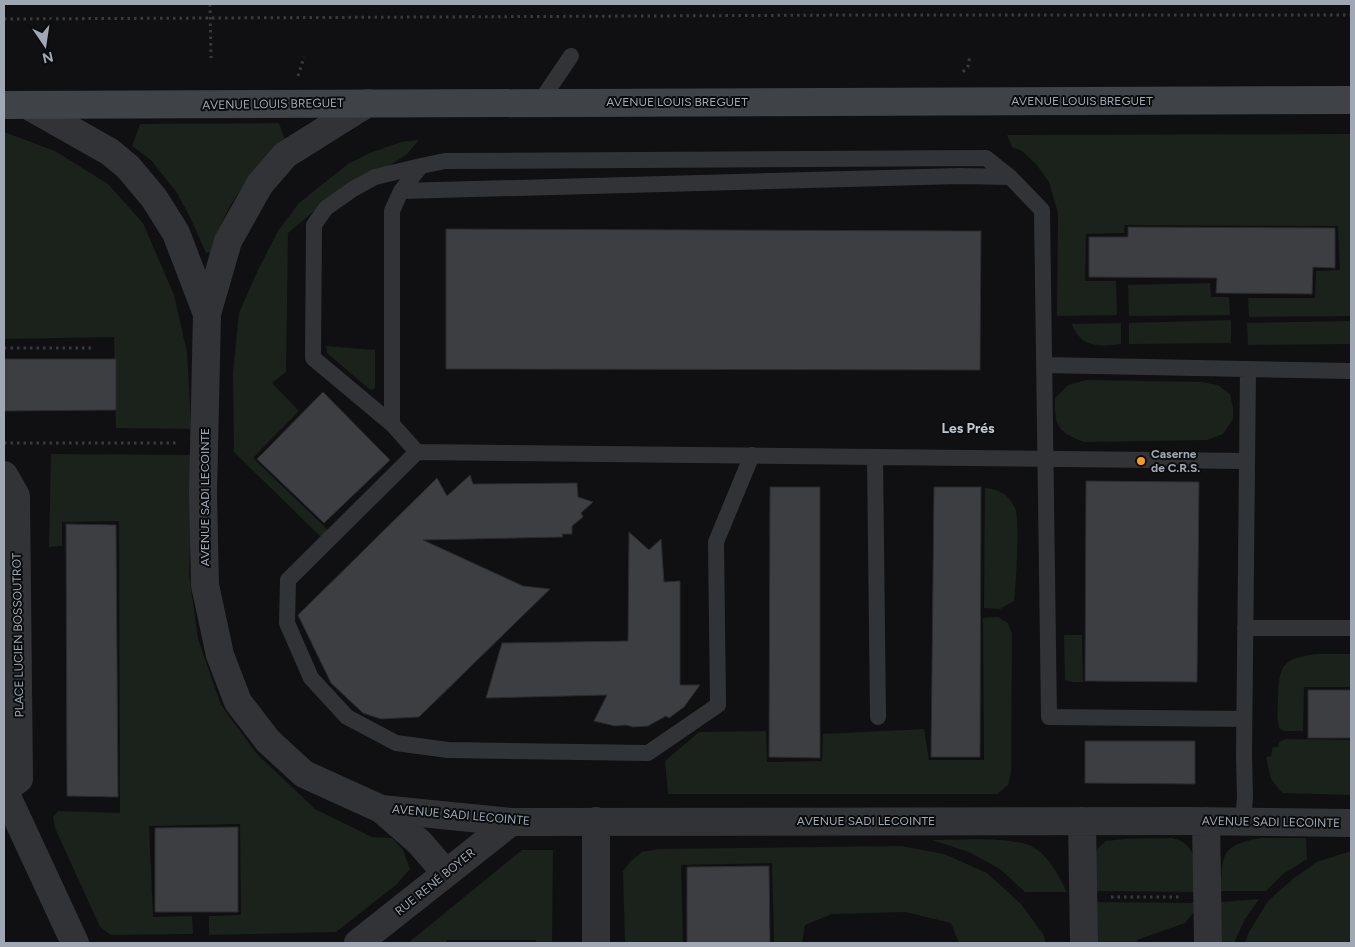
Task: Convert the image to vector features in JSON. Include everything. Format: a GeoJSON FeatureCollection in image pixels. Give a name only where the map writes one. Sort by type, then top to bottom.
{"type":"FeatureCollection","features":[{"type":"Feature","properties":{"kind":"main road","name":"AVENUE LOUIS BREGUET"},"geometry":{"type":"LineString","coordinates":[[15,105],[1351,100]]}},
{"type":"Feature","properties":{"kind":"street","name":"AVENUE SADI LECOINTE"},"geometry":{"type":"LineString","coordinates":[[368,103],[285,155],[260,184],[228,241],[208,314],[203,493],[205,585],[220,655],[238,702],[268,741],[304,774],[381,809],[419,842],[446,873]]}},
{"type":"Feature","properties":{"kind":"street","name":"AVENUE SADI LECOINTE"},"geometry":{"type":"LineString","coordinates":[[15,105],[110,152],[128,167],[154,198],[176,233],[208,314]]}},
{"type":"Feature","properties":{"kind":"street","name":"PLACE LUCIEN BOSSOUTROT"},"geometry":{"type":"LineString","coordinates":[[4,475],[16,496],[19,692],[19,779],[4,790]]}},
{"type":"Feature","properties":{"kind":"street"},"geometry":{"type":"LineString","coordinates":[[4,790],[75,943]]}},
{"type":"Feature","properties":{"kind":"street","name":"AVENUE SADI LECOINTE"},"geometry":{"type":"LineString","coordinates":[[381,809],[511,822],[1243,821],[1351,823]]}},
{"type":"Feature","properties":{"kind":"street"},"geometry":{"type":"LineString","coordinates":[[596,821],[596,943]]}},
{"type":"Feature","properties":{"kind":"street"},"geometry":{"type":"LineString","coordinates":[[1082,821],[1084,943]]}},
{"type":"Feature","properties":{"kind":"street"},"geometry":{"type":"LineString","coordinates":[[1206,821],[1208,943]]}},
{"type":"Feature","properties":{"kind":"street","name":"RUE RENÉ BOYER"},"geometry":{"type":"LineString","coordinates":[[358,943],[511,822]]}},
{"type":"Feature","properties":{"kind":"lane"},"geometry":{"type":"LineString","coordinates":[[540,102],[572,56]]}},
{"type":"Feature","properties":{"kind":"lane"},"geometry":{"type":"LineString","coordinates":[[417,452],[392,424],[313,358],[314,225],[326,208],[375,177],[445,161],[986,158],[1010,177],[1042,210],[1049,717],[1244,719]]}},
{"type":"Feature","properties":{"kind":"lane"},"geometry":{"type":"LineString","coordinates":[[392,424],[392,211],[401,191],[421,166]]}},
{"type":"Feature","properties":{"kind":"lane"},"geometry":{"type":"LineString","coordinates":[[401,191],[960,176],[1010,177]]}},
{"type":"Feature","properties":{"kind":"lane"},"geometry":{"type":"LineString","coordinates":[[1044,365],[1351,371]]}},
{"type":"Feature","properties":{"kind":"lane"},"geometry":{"type":"LineString","coordinates":[[1243,821],[1245,798],[1244,719],[1248,370]]}},
{"type":"Feature","properties":{"kind":"lane"},"geometry":{"type":"LineString","coordinates":[[752,455],[716,542],[718,704],[648,752],[448,750],[396,743],[347,716],[311,678],[287,622],[288,580],[417,452],[752,455],[875,457],[1046,458],[1247,461]]}},
{"type":"Feature","properties":{"kind":"lane"},"geometry":{"type":"LineString","coordinates":[[875,457],[878,717]]}},
{"type":"Feature","properties":{"kind":"lane"},"geometry":{"type":"LineString","coordinates":[[1245,628],[1351,628]]}},
{"type":"Feature","properties":{"kind":"path"},"geometry":{"type":"LineString","coordinates":[[210,4],[211,58]]}},
{"type":"Feature","properties":{"kind":"path"},"geometry":{"type":"LineString","coordinates":[[4,19],[1351,15]]}},
{"type":"Feature","properties":{"kind":"path"},"geometry":{"type":"LineString","coordinates":[[962,74],[968,66],[970,55]]}},
{"type":"Feature","properties":{"kind":"path"},"geometry":{"type":"LineString","coordinates":[[296,84],[304,57]]}},
{"type":"Feature","properties":{"kind":"path"},"geometry":{"type":"LineString","coordinates":[[4,348],[92,348]]}},
{"type":"Feature","properties":{"kind":"path"},"geometry":{"type":"LineString","coordinates":[[4,443],[204,444]]}},
{"type":"Feature","properties":{"kind":"path"},"geometry":{"type":"LineString","coordinates":[[1084,897],[1208,896]]}},
{"type":"Feature","properties":{"kind":"shaded area"},"geometry":{"type":"Polygon","coordinates":[[[279,123],[285,141],[260,166],[240,191],[224,219],[211,252],[206,253],[177,193],[151,160],[132,146],[140,124],[279,123]]]}},
{"type":"Feature","properties":{"kind":"shaded area"},"geometry":{"type":"Polygon","coordinates":[[[4,132],[55,151],[108,184],[143,223],[174,295],[187,352],[191,429],[116,428],[114,337],[4,339],[4,132]]]}},
{"type":"Feature","properties":{"kind":"shaded area"},"geometry":{"type":"Polygon","coordinates":[[[1351,134],[1351,316],[1249,317],[1248,298],[1315,298],[1316,271],[1340,270],[1338,226],[1125,225],[1124,233],[1086,234],[1085,281],[1116,281],[1117,315],[1057,316],[1058,213],[1049,182],[1036,164],[1022,151],[1012,147],[1007,135],[1351,134]]]}},
{"type":"Feature","properties":{"kind":"shaded area"},"geometry":{"type":"Polygon","coordinates":[[[419,140],[407,154],[385,169],[344,186],[288,233],[286,372],[272,383],[299,411],[253,458],[330,532],[322,538],[234,452],[233,373],[239,313],[278,231],[299,203],[348,164],[370,153],[401,142],[419,140]]]}},
{"type":"Feature","properties":{"kind":"shaded area"},"geometry":{"type":"Polygon","coordinates":[[[1210,283],[1211,297],[1229,297],[1230,315],[1129,316],[1128,285],[1210,283]]]}},
{"type":"Feature","properties":{"kind":"shaded area"},"geometry":{"type":"Polygon","coordinates":[[[1231,320],[1231,343],[1129,344],[1129,323],[1231,320]]]}},
{"type":"Feature","properties":{"kind":"shaded area"},"geometry":{"type":"Polygon","coordinates":[[[1351,321],[1351,344],[1248,345],[1247,323],[1351,321]]]}},
{"type":"Feature","properties":{"kind":"shaded area"},"geometry":{"type":"Polygon","coordinates":[[[1121,323],[1121,344],[1105,345],[1091,344],[1085,341],[1076,332],[1072,324],[1121,323]]]}},
{"type":"Feature","properties":{"kind":"shaded area"},"geometry":{"type":"Polygon","coordinates":[[[326,346],[375,350],[375,388],[372,390],[368,388],[327,353],[326,346]]]}},
{"type":"Feature","properties":{"kind":"shaded area"},"geometry":{"type":"Polygon","coordinates":[[[1086,380],[1202,382],[1218,385],[1230,394],[1233,419],[1223,434],[1207,440],[1085,442],[1063,432],[1055,415],[1055,398],[1068,385],[1086,380]]]}},
{"type":"Feature","properties":{"kind":"shaded area"},"geometry":{"type":"Polygon","coordinates":[[[51,454],[193,455],[189,574],[198,639],[221,705],[257,754],[315,809],[372,837],[392,838],[403,850],[410,869],[396,885],[336,932],[209,935],[209,916],[241,915],[240,824],[149,826],[153,917],[192,916],[193,934],[111,935],[100,927],[55,828],[53,817],[58,811],[120,813],[119,521],[62,522],[62,546],[49,547],[51,454]]]}},
{"type":"Feature","properties":{"kind":"shaded area"},"geometry":{"type":"Polygon","coordinates":[[[985,488],[999,491],[1007,496],[1013,503],[1016,514],[1017,553],[1014,601],[1000,609],[984,608],[985,488]]]}},
{"type":"Feature","properties":{"kind":"shaded area"},"geometry":{"type":"Polygon","coordinates":[[[998,617],[1008,623],[1012,634],[1011,773],[1008,785],[997,794],[668,794],[665,761],[699,732],[766,731],[767,762],[822,761],[823,734],[924,729],[929,760],[984,760],[983,618],[998,617]]]}},
{"type":"Feature","properties":{"kind":"shaded area"},"geometry":{"type":"Polygon","coordinates":[[[1064,635],[1082,635],[1083,682],[1065,680],[1064,635]]]}},
{"type":"Feature","properties":{"kind":"shaded area"},"geometry":{"type":"Polygon","coordinates":[[[1317,654],[1351,654],[1351,687],[1304,687],[1303,731],[1285,731],[1280,729],[1278,697],[1282,670],[1290,661],[1317,654]]]}},
{"type":"Feature","properties":{"kind":"shaded area"},"geometry":{"type":"Polygon","coordinates":[[[1286,739],[1351,740],[1351,795],[1282,793],[1271,779],[1266,757],[1271,756],[1273,747],[1278,747],[1279,742],[1286,739]]]}},
{"type":"Feature","properties":{"kind":"shaded area"},"geometry":{"type":"Polygon","coordinates":[[[1172,838],[1181,841],[1192,852],[1195,866],[1195,892],[1095,891],[1094,858],[1098,848],[1106,841],[1172,838]]]}},
{"type":"Feature","properties":{"kind":"shaded area"},"geometry":{"type":"Polygon","coordinates":[[[1261,838],[1306,838],[1307,859],[1283,874],[1266,891],[1221,891],[1222,868],[1226,853],[1238,844],[1261,838]]]}},
{"type":"Feature","properties":{"kind":"shaded area"},"geometry":{"type":"Polygon","coordinates":[[[986,839],[1027,845],[1036,849],[1046,858],[1067,892],[1025,892],[1000,869],[969,852],[932,840],[986,839]]]}},
{"type":"Feature","properties":{"kind":"shaded area"},"geometry":{"type":"Polygon","coordinates":[[[901,846],[944,854],[987,873],[1021,904],[1043,934],[1046,943],[959,943],[951,923],[905,912],[832,914],[805,925],[802,943],[774,943],[772,863],[681,865],[683,943],[625,943],[623,871],[642,852],[658,849],[901,846]]]}},
{"type":"Feature","properties":{"kind":"shaded area"},"geometry":{"type":"Polygon","coordinates":[[[522,850],[553,850],[552,943],[536,943],[536,940],[447,940],[447,943],[408,943],[522,850]]]}},
{"type":"Feature","properties":{"kind":"shaded area"},"geometry":{"type":"Polygon","coordinates":[[[1351,851],[1351,943],[1245,943],[1249,932],[1268,901],[1294,878],[1317,862],[1351,851]]]}},
{"type":"Feature","properties":{"kind":"shaded area"},"geometry":{"type":"Polygon","coordinates":[[[1259,899],[1245,919],[1234,943],[1222,943],[1221,902],[1259,899]]]}},
{"type":"Feature","properties":{"kind":"shaded area"},"geometry":{"type":"Polygon","coordinates":[[[1095,902],[1194,903],[1194,912],[1185,923],[1137,940],[1136,943],[1095,943],[1095,902]]]}},
{"type":"Feature","properties":{"kind":"building"},"geometry":{"type":"Polygon","coordinates":[[[1128,227],[1335,228],[1335,268],[1313,267],[1312,294],[1216,293],[1217,278],[1089,277],[1089,237],[1128,237],[1128,227]]]}},
{"type":"Feature","properties":{"kind":"building"},"geometry":{"type":"Polygon","coordinates":[[[446,229],[981,231],[980,370],[446,369],[446,229]]]}},
{"type":"Feature","properties":{"kind":"building"},"geometry":{"type":"Polygon","coordinates":[[[4,359],[116,359],[116,410],[4,411],[4,359]]]}},
{"type":"Feature","properties":{"kind":"building"},"geometry":{"type":"Polygon","coordinates":[[[323,392],[390,460],[324,523],[257,459],[323,392]]]}},
{"type":"Feature","properties":{"kind":"building"},"geometry":{"type":"Polygon","coordinates":[[[470,475],[473,484],[577,483],[578,497],[593,502],[581,513],[583,517],[572,526],[572,534],[562,534],[563,537],[423,540],[523,586],[550,589],[419,717],[381,719],[363,713],[331,683],[298,615],[437,478],[447,496],[470,475]]]}},
{"type":"Feature","properties":{"kind":"building"},"geometry":{"type":"Polygon","coordinates":[[[1086,481],[1199,482],[1197,682],[1085,681],[1086,481]]]}},
{"type":"Feature","properties":{"kind":"building"},"geometry":{"type":"Polygon","coordinates":[[[770,487],[820,487],[820,758],[769,757],[770,487]]]}},
{"type":"Feature","properties":{"kind":"building"},"geometry":{"type":"Polygon","coordinates":[[[934,487],[981,487],[980,757],[931,757],[934,487]]]}},
{"type":"Feature","properties":{"kind":"building"},"geometry":{"type":"Polygon","coordinates":[[[66,524],[116,525],[118,797],[67,796],[66,524]]]}},
{"type":"Feature","properties":{"kind":"building"},"geometry":{"type":"Polygon","coordinates":[[[629,532],[649,550],[661,539],[664,582],[680,581],[680,685],[700,685],[684,707],[669,718],[666,716],[648,726],[633,727],[626,725],[615,726],[594,721],[607,695],[486,698],[502,643],[628,641],[629,532]]]}},
{"type":"Feature","properties":{"kind":"building"},"geometry":{"type":"Polygon","coordinates":[[[1308,690],[1351,690],[1351,738],[1308,738],[1308,690]]]}},
{"type":"Feature","properties":{"kind":"building"},"geometry":{"type":"Polygon","coordinates":[[[1085,741],[1195,741],[1195,784],[1085,783],[1085,741]]]}},
{"type":"Feature","properties":{"kind":"building"},"geometry":{"type":"Polygon","coordinates":[[[238,827],[238,912],[155,912],[155,828],[238,827]]]}},
{"type":"Feature","properties":{"kind":"building"},"geometry":{"type":"Polygon","coordinates":[[[769,866],[770,943],[687,943],[687,867],[769,866]]]}},
{"type":"Feature","properties":{"kind":"place","name":"Caserne de C.R.S."},"geometry":{"type":"Point","coordinates":[1141,461]}},
{"type":"Feature","properties":{"kind":"district","name":"Les Prés"},"geometry":{"type":"Point","coordinates":[968,428]}}]}
